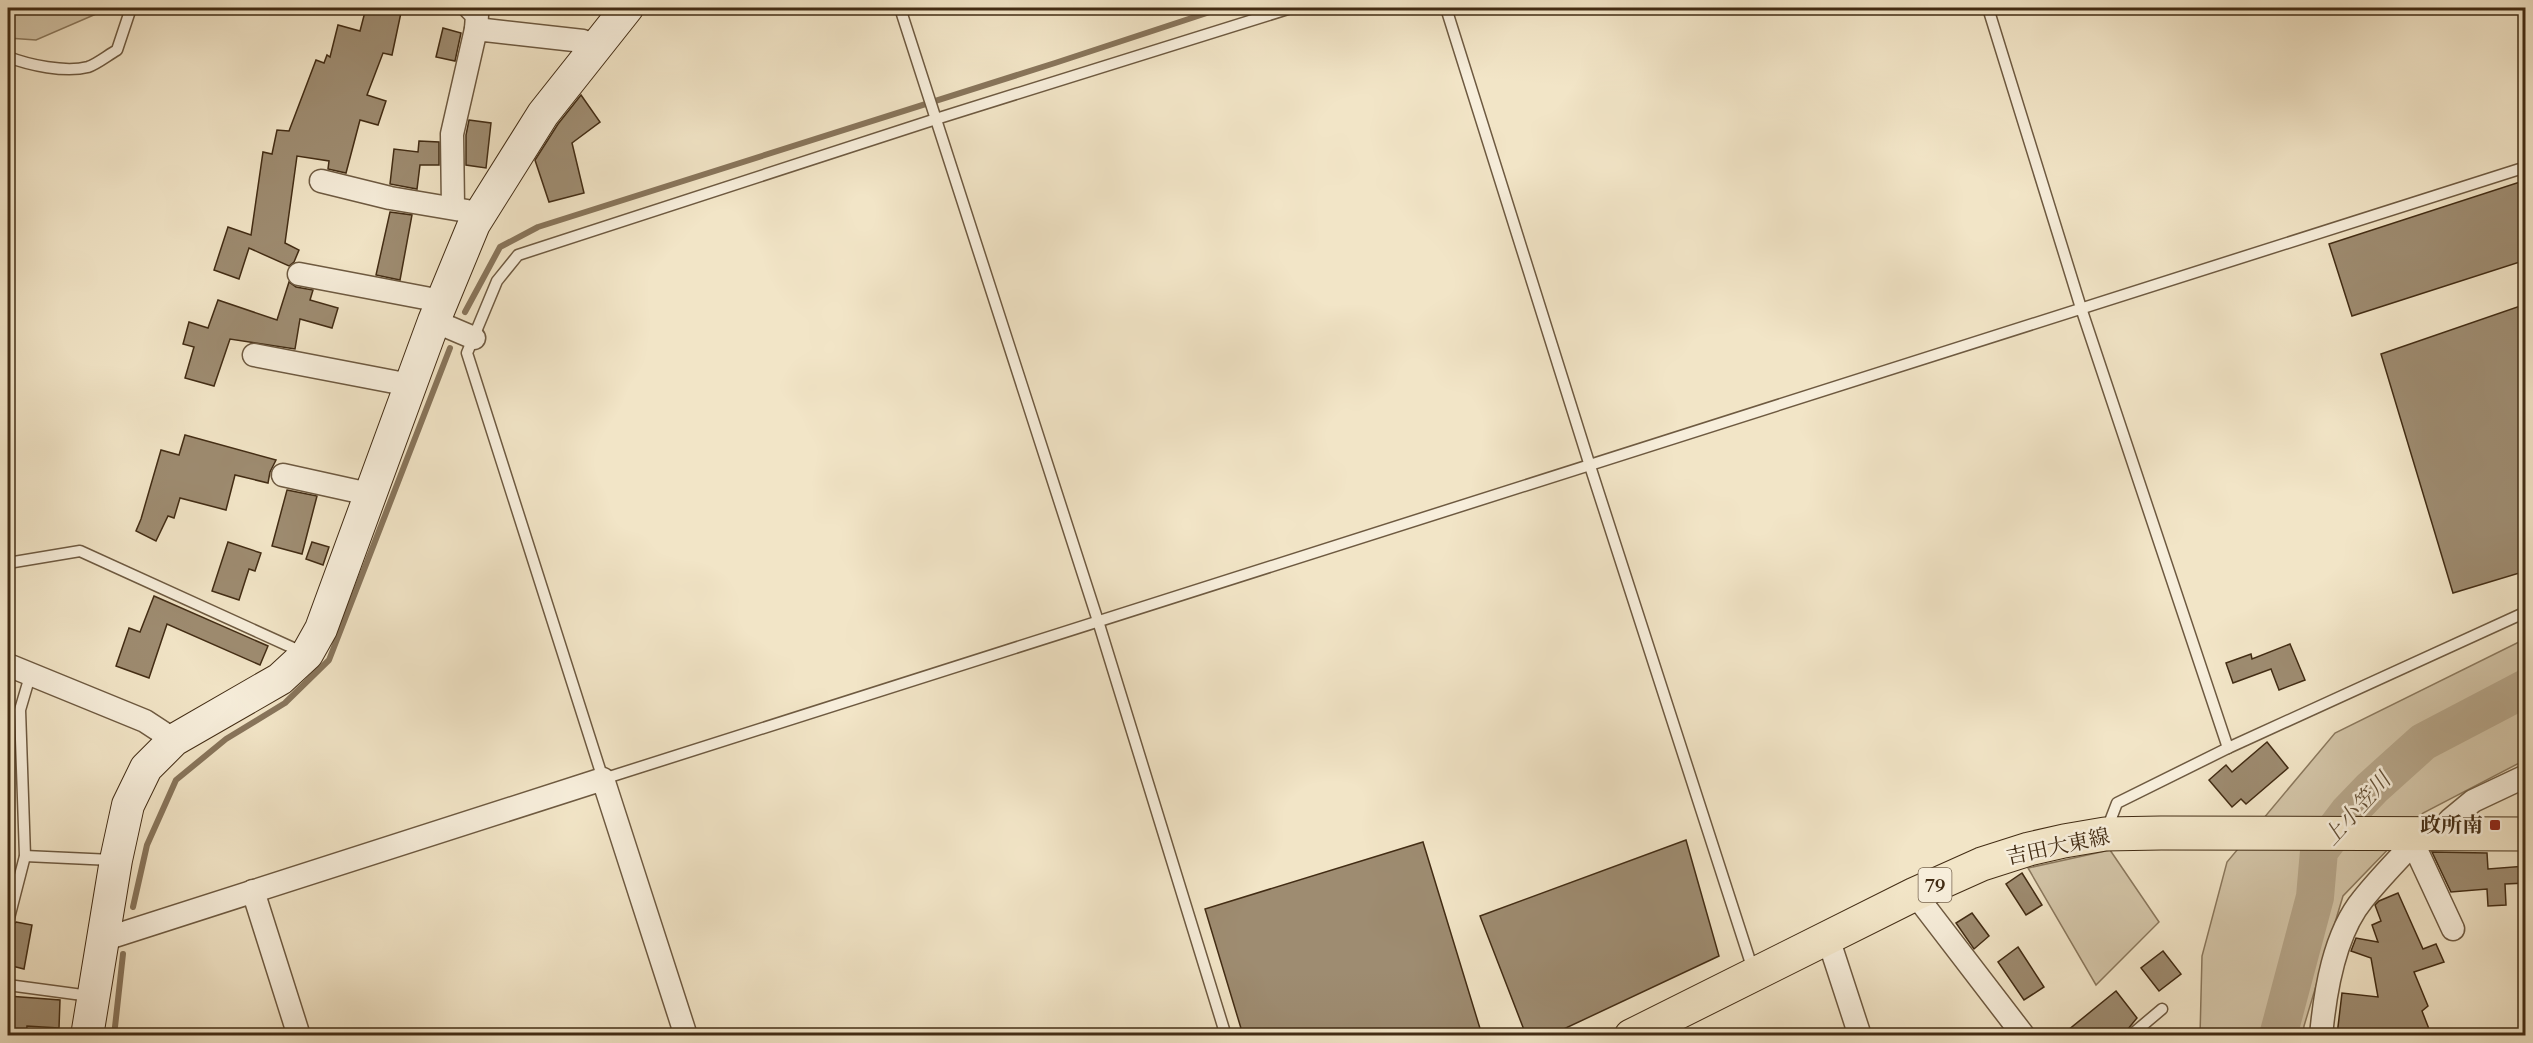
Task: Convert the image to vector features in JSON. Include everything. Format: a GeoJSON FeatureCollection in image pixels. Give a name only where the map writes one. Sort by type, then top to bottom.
{"type":"FeatureCollection","features":[{"type":"Feature","properties":{"kind":"main road","name":"吉田大東線"},"geometry":{"type":"LineString","coordinates":[[1631,1035],[1915,894],[2006,856],[2064,841],[2105,834],[2422,836],[2526,834]]}},
{"type":"Feature","properties":{"kind":"street"},"geometry":{"type":"LineString","coordinates":[[87,1035],[116,860],[128,805],[146,768],[174,740],[280,679],[307,654],[321,629],[369,494],[411,386],[437,311],[466,211],[627,8]]}},
{"type":"Feature","properties":{"kind":"street"},"geometry":{"type":"LineString","coordinates":[[466,211],[452,134],[473,18],[583,41],[595,47]]}},
{"type":"Feature","properties":{"kind":"street"},"geometry":{"type":"LineString","coordinates":[[321,181],[390,198],[466,211]]}},
{"type":"Feature","properties":{"kind":"street"},"geometry":{"type":"LineString","coordinates":[[299,274],[437,311],[474,338]]}},
{"type":"Feature","properties":{"kind":"street"},"geometry":{"type":"LineString","coordinates":[[254,355],[411,386]]}},
{"type":"Feature","properties":{"kind":"street"},"geometry":{"type":"LineString","coordinates":[[282,475],[369,494]]}},
{"type":"Feature","properties":{"kind":"street"},"geometry":{"type":"LineString","coordinates":[[8,665],[30,676],[145,720],[174,740]]}},
{"type":"Feature","properties":{"kind":"street"},"geometry":{"type":"LineString","coordinates":[[2321,1035],[2325,992],[2345,930],[2361,900],[2422,836],[2450,820],[2473,801],[2526,776]]}},
{"type":"Feature","properties":{"kind":"street"},"geometry":{"type":"LineString","coordinates":[[102,940],[603,779],[687,1035]]}},
{"type":"Feature","properties":{"kind":"street"},"geometry":{"type":"LineString","coordinates":[[2422,836],[2453,929]]}},
{"type":"Feature","properties":{"kind":"street"},"geometry":{"type":"LineString","coordinates":[[254,891],[299,1035]]}},
{"type":"Feature","properties":{"kind":"street"},"geometry":{"type":"LineString","coordinates":[[1915,894],[2024,1035]]}},
{"type":"Feature","properties":{"kind":"street"},"geometry":{"type":"LineString","coordinates":[[1828,938],[1860,1035]]}},
{"type":"Feature","properties":{"kind":"lane"},"geometry":{"type":"LineString","coordinates":[[8,57],[24,63],[57,68],[88,67],[117,50],[131,8]]}},
{"type":"Feature","properties":{"kind":"lane"},"geometry":{"type":"LineString","coordinates":[[900,8],[1098,621],[1226,1035]]}},
{"type":"Feature","properties":{"kind":"lane"},"geometry":{"type":"LineString","coordinates":[[1291,8],[935,115],[518,255],[497,281],[468,353],[603,779],[2526,167]]}},
{"type":"Feature","properties":{"kind":"lane"},"geometry":{"type":"LineString","coordinates":[[1446,8],[1590,466],[1754,974]]}},
{"type":"Feature","properties":{"kind":"lane"},"geometry":{"type":"LineString","coordinates":[[1988,8],[2081,308],[2228,748]]}},
{"type":"Feature","properties":{"kind":"lane"},"geometry":{"type":"LineString","coordinates":[[8,563],[80,551],[307,654]]}},
{"type":"Feature","properties":{"kind":"lane"},"geometry":{"type":"LineString","coordinates":[[2105,834],[2117,803],[2228,748],[2526,612]]}},
{"type":"Feature","properties":{"kind":"lane"},"geometry":{"type":"LineString","coordinates":[[8,922],[25,856],[20,710],[30,676]]}},
{"type":"Feature","properties":{"kind":"lane"},"geometry":{"type":"LineString","coordinates":[[25,856],[116,860]]}},
{"type":"Feature","properties":{"kind":"lane"},"geometry":{"type":"LineString","coordinates":[[8,985],[94,996]]}},
{"type":"Feature","properties":{"kind":"lane"},"geometry":{"type":"LineString","coordinates":[[2130,1035],[2162,1009]]}},
{"type":"Feature","properties":{"kind":"shaded area"},"geometry":{"type":"Polygon","coordinates":[[[8,8],[110,8],[36,40],[8,38],[8,8]]]}},
{"type":"Feature","properties":{"kind":"shaded area"},"geometry":{"type":"Polygon","coordinates":[[[2525,639],[2525,760],[2423,813],[2343,896],[2303,1035],[2200,1036],[2202,956],[2227,862],[2335,733],[2525,639]]]}},
{"type":"Feature","properties":{"kind":"shaded area"},"geometry":{"type":"Polygon","coordinates":[[[2110,850],[2159,922],[2096,985],[2028,868],[2110,850]]]}},
{"type":"Feature","properties":{"kind":"building"},"geometry":{"type":"Polygon","coordinates":[[[366,8],[402,8],[392,55],[383,53],[367,95],[386,101],[378,125],[360,120],[346,173],[328,169],[329,161],[297,156],[285,243],[299,250],[294,262],[289,266],[249,248],[239,279],[214,270],[228,227],[251,235],[263,152],[272,154],[277,130],[289,131],[316,60],[324,63],[327,55],[330,57],[338,25],[360,31],[366,8]]]}},
{"type":"Feature","properties":{"kind":"building"},"geometry":{"type":"Polygon","coordinates":[[[443,28],[461,33],[455,61],[436,57],[443,28]]]}},
{"type":"Feature","properties":{"kind":"building"},"geometry":{"type":"Polygon","coordinates":[[[581,95],[600,122],[572,143],[584,193],[549,202],[535,160],[558,124],[581,95]]]}},
{"type":"Feature","properties":{"kind":"building"},"geometry":{"type":"Polygon","coordinates":[[[469,120],[491,123],[486,168],[466,165],[466,135],[469,120]]]}},
{"type":"Feature","properties":{"kind":"building"},"geometry":{"type":"Polygon","coordinates":[[[419,141],[439,142],[439,165],[420,165],[417,189],[390,184],[394,149],[418,152],[419,141]]]}},
{"type":"Feature","properties":{"kind":"building"},"geometry":{"type":"Polygon","coordinates":[[[2526,180],[2526,260],[2352,316],[2329,244],[2526,180]]]}},
{"type":"Feature","properties":{"kind":"building"},"geometry":{"type":"Polygon","coordinates":[[[390,212],[412,215],[400,280],[376,275],[390,212]]]}},
{"type":"Feature","properties":{"kind":"building"},"geometry":{"type":"Polygon","coordinates":[[[289,282],[296,287],[313,290],[310,300],[338,308],[332,328],[300,319],[295,349],[230,339],[214,386],[185,378],[194,347],[183,344],[189,322],[208,328],[218,300],[277,320],[289,282]]]}},
{"type":"Feature","properties":{"kind":"building"},"geometry":{"type":"Polygon","coordinates":[[[2526,304],[2526,571],[2453,593],[2381,354],[2526,304]]]}},
{"type":"Feature","properties":{"kind":"building"},"geometry":{"type":"Polygon","coordinates":[[[185,435],[276,460],[268,483],[235,475],[226,510],[180,498],[174,518],[168,516],[156,541],[136,531],[161,450],[179,455],[185,435]]]}},
{"type":"Feature","properties":{"kind":"building"},"geometry":{"type":"Polygon","coordinates":[[[287,490],[317,496],[302,554],[272,546],[287,490]]]}},
{"type":"Feature","properties":{"kind":"building"},"geometry":{"type":"Polygon","coordinates":[[[228,542],[261,553],[255,571],[249,569],[239,600],[212,591],[228,542]]]}},
{"type":"Feature","properties":{"kind":"building"},"geometry":{"type":"Polygon","coordinates":[[[312,542],[329,547],[323,565],[306,559],[312,542]]]}},
{"type":"Feature","properties":{"kind":"building"},"geometry":{"type":"Polygon","coordinates":[[[154,596],[268,646],[260,665],[167,624],[149,678],[116,666],[129,628],[140,632],[154,596]]]}},
{"type":"Feature","properties":{"kind":"building"},"geometry":{"type":"Polygon","coordinates":[[[2290,644],[2305,680],[2279,690],[2271,669],[2233,683],[2226,663],[2251,654],[2252,659],[2290,644]]]}},
{"type":"Feature","properties":{"kind":"building"},"geometry":{"type":"Polygon","coordinates":[[[2267,742],[2288,768],[2246,804],[2241,799],[2232,807],[2209,780],[2226,765],[2232,772],[2267,742]]]}},
{"type":"Feature","properties":{"kind":"building"},"geometry":{"type":"Polygon","coordinates":[[[1686,840],[1719,956],[1551,1035],[1526,1035],[1480,916],[1686,840]]]}},
{"type":"Feature","properties":{"kind":"building"},"geometry":{"type":"Polygon","coordinates":[[[1423,842],[1482,1035],[1243,1035],[1205,909],[1423,842]]]}},
{"type":"Feature","properties":{"kind":"building"},"geometry":{"type":"Polygon","coordinates":[[[2432,852],[2487,853],[2488,869],[2526,866],[2526,883],[2505,884],[2506,905],[2488,906],[2487,889],[2451,892],[2432,852]]]}},
{"type":"Feature","properties":{"kind":"building"},"geometry":{"type":"Polygon","coordinates":[[[2022,873],[2042,905],[2026,915],[2006,884],[2022,873]]]}},
{"type":"Feature","properties":{"kind":"building"},"geometry":{"type":"Polygon","coordinates":[[[2398,893],[2423,949],[2436,944],[2444,962],[2414,972],[2428,1006],[2422,1011],[2429,1029],[2414,1035],[2337,1035],[2342,993],[2378,997],[2371,958],[2351,951],[2356,938],[2378,942],[2372,925],[2381,921],[2375,905],[2398,893]]]}},
{"type":"Feature","properties":{"kind":"building"},"geometry":{"type":"Polygon","coordinates":[[[1972,913],[1989,936],[1974,949],[1956,923],[1972,913]]]}},
{"type":"Feature","properties":{"kind":"building"},"geometry":{"type":"Polygon","coordinates":[[[16,922],[32,925],[24,969],[8,965],[10,929],[16,922]]]}},
{"type":"Feature","properties":{"kind":"building"},"geometry":{"type":"Polygon","coordinates":[[[2018,947],[2044,987],[2024,1000],[1998,962],[2018,947]]]}},
{"type":"Feature","properties":{"kind":"building"},"geometry":{"type":"Polygon","coordinates":[[[2163,951],[2181,974],[2159,991],[2141,968],[2163,951]]]}},
{"type":"Feature","properties":{"kind":"building"},"geometry":{"type":"Polygon","coordinates":[[[2116,991],[2137,1018],[2123,1035],[2062,1035],[2116,991]]]}},
{"type":"Feature","properties":{"kind":"building"},"geometry":{"type":"Polygon","coordinates":[[[8,996],[60,1000],[59,1028],[27,1026],[26,1035],[8,1035],[8,996]]]}},
{"type":"Feature","properties":{"kind":"waterway"},"geometry":{"type":"LineString","coordinates":[[465,312],[500,247],[538,227],[1222,8]]}},
{"type":"Feature","properties":{"kind":"waterway"},"geometry":{"type":"LineString","coordinates":[[133,907],[147,845],[176,780],[226,739],[285,703],[329,660],[450,348]]}},
{"type":"Feature","properties":{"kind":"waterway","name":"上小笠川"},"geometry":{"type":"LineString","coordinates":[[2278,1036],[2315,897],[2319,851],[2348,813],[2423,742],[2526,688]]}},
{"type":"Feature","properties":{"kind":"waterway"},"geometry":{"type":"LineString","coordinates":[[114,1036],[123,954]]}},
{"type":"Feature","properties":{"kind":"place","name":"政所南"},"geometry":{"type":"Point","coordinates":[2495,825]}}]}
